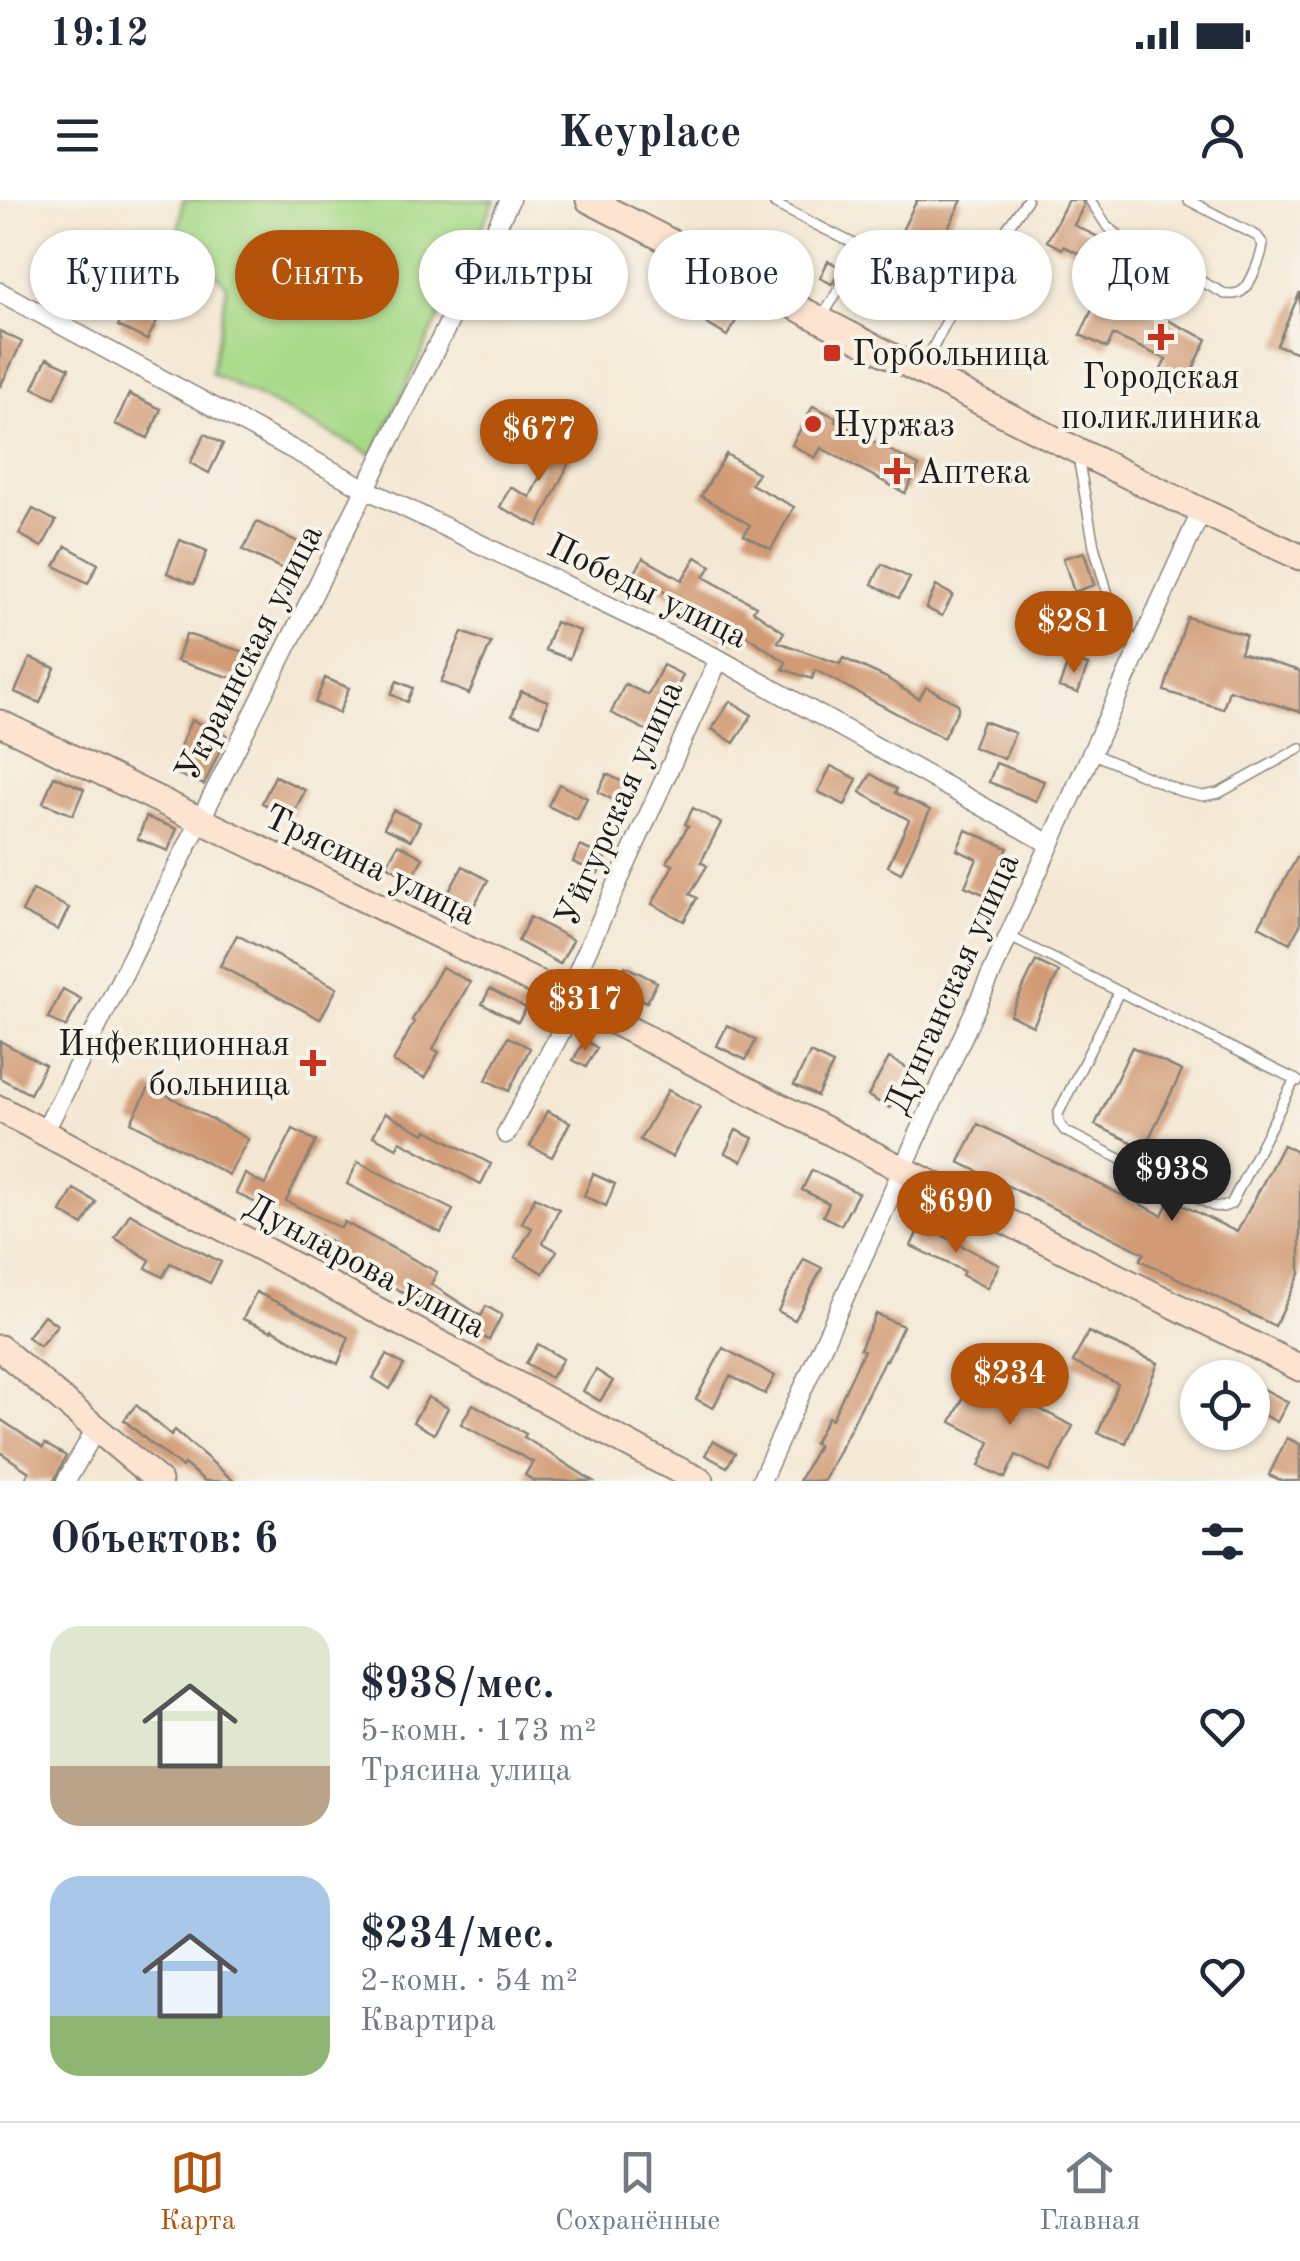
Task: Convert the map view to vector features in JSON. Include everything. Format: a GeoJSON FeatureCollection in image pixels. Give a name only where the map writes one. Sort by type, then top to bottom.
{"type":"FeatureCollection","features":[{"type":"Feature","properties":{"kind":"main road"},"geometry":{"type":"LineString","coordinates":[[589,200],[1077,450],[1300,557]]}},
{"type":"Feature","properties":{"kind":"main road","name":"Трясина улица"},"geometry":{"type":"LineString","coordinates":[[0,722],[566,996],[1300,1368]]}},
{"type":"Feature","properties":{"kind":"main road","name":"Дунларова улица"},"geometry":{"type":"LineString","coordinates":[[0,1109],[700,1481]]}},
{"type":"Feature","properties":{"kind":"main road"},"geometry":{"type":"LineString","coordinates":[[0,1348],[158,1481]]}},
{"type":"Feature","properties":{"kind":"street","name":"Украинская улица"},"geometry":{"type":"LineString","coordinates":[[44,1133],[510,200]]}},
{"type":"Feature","properties":{"kind":"street","name":"Победы улица"},"geometry":{"type":"LineString","coordinates":[[0,292],[366,488],[719,659],[1050,844]]}},
{"type":"Feature","properties":{"kind":"street","name":"Дунганская улица"},"geometry":{"type":"LineString","coordinates":[[761,1481],[1201,512]]}},
{"type":"Feature","properties":{"kind":"street","name":"Уйгурская улица"},"geometry":{"type":"LineString","coordinates":[[506,1134],[568,1019],[566,996],[719,659]]}},
{"type":"Feature","properties":{"kind":"street"},"geometry":{"type":"LineString","coordinates":[[66,1481],[96,1429]]}},
{"type":"Feature","properties":{"kind":"lane"},"geometry":{"type":"LineString","coordinates":[[776,200],[774,204],[834,234]]}},
{"type":"Feature","properties":{"kind":"lane"},"geometry":{"type":"LineString","coordinates":[[1006,230],[1027,200]]}},
{"type":"Feature","properties":{"kind":"lane"},"geometry":{"type":"LineString","coordinates":[[1090,200],[1107,226],[1127,242],[1225,294],[1246,289],[1263,244],[1256,236],[1188,200]]}},
{"type":"Feature","properties":{"kind":"lane"},"geometry":{"type":"LineString","coordinates":[[821,319],[834,297]]}},
{"type":"Feature","properties":{"kind":"lane"},"geometry":{"type":"LineString","coordinates":[[920,371],[948,320]]}},
{"type":"Feature","properties":{"kind":"lane"},"geometry":{"type":"LineString","coordinates":[[1077,450],[1094,546],[1109,598],[1138,650]]}},
{"type":"Feature","properties":{"kind":"lane"},"geometry":{"type":"LineString","coordinates":[[1091,753],[1180,792],[1203,796],[1219,793],[1300,748]]}},
{"type":"Feature","properties":{"kind":"lane"},"geometry":{"type":"LineString","coordinates":[[1008,936],[1297,1081],[1231,1204],[1213,1206],[1065,1131],[1059,1123],[1058,1114],[1119,992]]}},
{"type":"Feature","properties":{"kind":"green space"},"geometry":{"type":"Polygon","coordinates":[[[183,200],[495,200],[481,230],[419,230],[419,320],[438,320],[373,455],[211,373],[227,286],[215,273],[215,230],[179,230],[183,200]]]}},
{"type":"Feature","properties":{"kind":"building"},"geometry":{"type":"Polygon","coordinates":[[[917,200],[962,200],[947,230],[902,230],[917,200]]]}},
{"type":"Feature","properties":{"kind":"building"},"geometry":{"type":"Polygon","coordinates":[[[1068,200],[1082,200],[1084,205],[1074,225],[1084,230],[1072,230],[1072,250],[1052,244],[1052,231],[1068,200]]]}},
{"type":"Feature","properties":{"kind":"building"},"geometry":{"type":"Polygon","coordinates":[[[828,261],[834,264],[832,284],[820,278],[828,261]]]}},
{"type":"Feature","properties":{"kind":"building"},"geometry":{"type":"Polygon","coordinates":[[[1300,292],[1300,354],[1277,345],[1300,292]]]}},
{"type":"Feature","properties":{"kind":"building"},"geometry":{"type":"Polygon","coordinates":[[[121,320],[157,320],[147,340],[118,326],[121,320]]]}},
{"type":"Feature","properties":{"kind":"building"},"geometry":{"type":"Polygon","coordinates":[[[705,320],[736,320],[727,336],[705,320]]]}},
{"type":"Feature","properties":{"kind":"building","name":"Городская поликлиника"},"geometry":{"type":"Polygon","coordinates":[[[1087,320],[1167,320],[1207,339],[1184,388],[1158,376],[1166,359],[1113,335],[1107,348],[1080,335],[1087,320]]]}},
{"type":"Feature","properties":{"kind":"building"},"geometry":{"type":"Polygon","coordinates":[[[0,331],[22,342],[0,387],[0,331]]]}},
{"type":"Feature","properties":{"kind":"building"},"geometry":{"type":"Polygon","coordinates":[[[47,358],[69,368],[55,398],[33,388],[47,358]]]}},
{"type":"Feature","properties":{"kind":"building"},"geometry":{"type":"Polygon","coordinates":[[[129,394],[161,409],[148,438],[115,424],[129,394]]]}},
{"type":"Feature","properties":{"kind":"building"},"geometry":{"type":"Polygon","coordinates":[[[813,406],[919,466],[905,493],[821,448],[815,458],[792,445],[813,406]]]}},
{"type":"Feature","properties":{"kind":"building"},"geometry":{"type":"Polygon","coordinates":[[[205,434],[223,444],[209,473],[190,463],[205,434]]]}},
{"type":"Feature","properties":{"kind":"building"},"geometry":{"type":"Polygon","coordinates":[[[535,439],[572,457],[538,526],[500,507],[510,487],[530,497],[545,466],[527,457],[535,439]]]}},
{"type":"Feature","properties":{"kind":"building"},"geometry":{"type":"Polygon","coordinates":[[[726,454],[758,473],[751,484],[794,507],[771,549],[744,535],[750,525],[701,496],[726,454]]]}},
{"type":"Feature","properties":{"kind":"building"},"geometry":{"type":"Polygon","coordinates":[[[33,509],[56,521],[42,547],[19,534],[33,509]]]}},
{"type":"Feature","properties":{"kind":"building"},"geometry":{"type":"Polygon","coordinates":[[[257,522],[306,546],[293,574],[243,550],[257,522]]]}},
{"type":"Feature","properties":{"kind":"building"},"geometry":{"type":"Polygon","coordinates":[[[180,540],[207,551],[194,584],[167,573],[180,540]]]}},
{"type":"Feature","properties":{"kind":"building"},"geometry":{"type":"Polygon","coordinates":[[[66,546],[98,564],[88,583],[55,566],[66,546]]]}},
{"type":"Feature","properties":{"kind":"building"},"geometry":{"type":"Polygon","coordinates":[[[1084,552],[1094,585],[1074,592],[1063,558],[1084,552]]]}},
{"type":"Feature","properties":{"kind":"building"},"geometry":{"type":"Polygon","coordinates":[[[696,557],[711,566],[704,577],[756,606],[753,611],[784,632],[778,642],[840,664],[843,658],[885,677],[919,699],[926,687],[958,704],[943,738],[815,670],[812,679],[783,669],[786,662],[741,632],[735,644],[704,627],[709,619],[651,584],[647,591],[630,582],[643,558],[682,580],[696,557]]]}},
{"type":"Feature","properties":{"kind":"building"},"geometry":{"type":"Polygon","coordinates":[[[882,564],[910,578],[899,598],[872,584],[882,564]]]}},
{"type":"Feature","properties":{"kind":"building"},"geometry":{"type":"Polygon","coordinates":[[[936,586],[953,595],[942,616],[926,608],[936,586]]]}},
{"type":"Feature","properties":{"kind":"building"},"geometry":{"type":"Polygon","coordinates":[[[1187,617],[1246,635],[1240,653],[1300,671],[1300,712],[1229,690],[1223,709],[1164,691],[1187,617]]]}},
{"type":"Feature","properties":{"kind":"building"},"geometry":{"type":"Polygon","coordinates":[[[555,622],[580,631],[569,659],[545,650],[555,622]]]}},
{"type":"Feature","properties":{"kind":"building"},"geometry":{"type":"Polygon","coordinates":[[[462,632],[491,643],[469,694],[441,682],[462,632]]]}},
{"type":"Feature","properties":{"kind":"building"},"geometry":{"type":"Polygon","coordinates":[[[186,634],[254,655],[245,682],[177,661],[186,634]]]}},
{"type":"Feature","properties":{"kind":"building"},"geometry":{"type":"Polygon","coordinates":[[[30,658],[55,668],[40,703],[15,692],[30,658]]]}},
{"type":"Feature","properties":{"kind":"building"},"geometry":{"type":"Polygon","coordinates":[[[1069,659],[1088,665],[1078,693],[1059,687],[1069,659]]]}},
{"type":"Feature","properties":{"kind":"building"},"geometry":{"type":"Polygon","coordinates":[[[663,665],[683,675],[656,735],[611,713],[625,684],[648,695],[663,665]]]}},
{"type":"Feature","properties":{"kind":"building"},"geometry":{"type":"Polygon","coordinates":[[[325,678],[349,688],[339,713],[315,703],[325,678]]]}},
{"type":"Feature","properties":{"kind":"building"},"geometry":{"type":"Polygon","coordinates":[[[397,681],[413,688],[407,702],[391,694],[397,681]]]}},
{"type":"Feature","properties":{"kind":"building"},"geometry":{"type":"Polygon","coordinates":[[[521,691],[548,701],[540,725],[512,715],[521,691]]]}},
{"type":"Feature","properties":{"kind":"building"},"geometry":{"type":"Polygon","coordinates":[[[730,701],[752,715],[734,743],[712,729],[730,701]]]}},
{"type":"Feature","properties":{"kind":"building"},"geometry":{"type":"Polygon","coordinates":[[[191,720],[227,735],[204,785],[170,771],[191,720]]]}},
{"type":"Feature","properties":{"kind":"building"},"geometry":{"type":"Polygon","coordinates":[[[983,721],[1015,733],[1004,759],[973,747],[983,721]]]}},
{"type":"Feature","properties":{"kind":"building"},"geometry":{"type":"Polygon","coordinates":[[[996,763],[1044,781],[1036,801],[989,782],[996,763]]]}},
{"type":"Feature","properties":{"kind":"building"},"geometry":{"type":"Polygon","coordinates":[[[831,766],[857,779],[845,805],[818,792],[831,766]]]}},
{"type":"Feature","properties":{"kind":"building"},"geometry":{"type":"Polygon","coordinates":[[[607,774],[636,789],[627,807],[598,792],[607,774]]]}},
{"type":"Feature","properties":{"kind":"building"},"geometry":{"type":"Polygon","coordinates":[[[871,774],[897,789],[895,793],[930,810],[901,873],[888,866],[909,820],[860,792],[871,774]]]}},
{"type":"Feature","properties":{"kind":"building"},"geometry":{"type":"Polygon","coordinates":[[[54,776],[84,789],[73,815],[43,803],[54,776]]]}},
{"type":"Feature","properties":{"kind":"building"},"geometry":{"type":"Polygon","coordinates":[[[275,776],[305,790],[292,817],[262,803],[275,776]]]}},
{"type":"Feature","properties":{"kind":"building"},"geometry":{"type":"Polygon","coordinates":[[[559,784],[587,798],[577,820],[548,806],[559,784]]]}},
{"type":"Feature","properties":{"kind":"building"},"geometry":{"type":"Polygon","coordinates":[[[693,808],[721,823],[701,862],[707,866],[690,894],[697,898],[684,921],[652,904],[673,865],[667,862],[688,826],[685,824],[693,808]]]}},
{"type":"Feature","properties":{"kind":"building"},"geometry":{"type":"Polygon","coordinates":[[[393,810],[420,822],[411,840],[384,828],[393,810]]]}},
{"type":"Feature","properties":{"kind":"building"},"geometry":{"type":"Polygon","coordinates":[[[146,817],[177,829],[168,851],[138,839],[146,817]]]}},
{"type":"Feature","properties":{"kind":"building"},"geometry":{"type":"Polygon","coordinates":[[[966,830],[1008,848],[988,896],[965,886],[977,859],[957,850],[966,830]]]}},
{"type":"Feature","properties":{"kind":"building"},"geometry":{"type":"Polygon","coordinates":[[[398,844],[423,858],[411,879],[387,865],[398,844]]]}},
{"type":"Feature","properties":{"kind":"building"},"geometry":{"type":"Polygon","coordinates":[[[580,846],[605,857],[598,873],[573,862],[580,846]]]}},
{"type":"Feature","properties":{"kind":"building"},"geometry":{"type":"Polygon","coordinates":[[[1300,852],[1300,925],[1290,943],[1259,926],[1300,852]]]}},
{"type":"Feature","properties":{"kind":"building"},"geometry":{"type":"Polygon","coordinates":[[[463,866],[488,880],[471,911],[446,897],[463,866]]]}},
{"type":"Feature","properties":{"kind":"building"},"geometry":{"type":"Polygon","coordinates":[[[33,890],[69,908],[58,930],[22,912],[33,890]]]}},
{"type":"Feature","properties":{"kind":"building"},"geometry":{"type":"Polygon","coordinates":[[[530,917],[573,940],[560,964],[518,941],[530,917]]]}},
{"type":"Feature","properties":{"kind":"building"},"geometry":{"type":"Polygon","coordinates":[[[237,935],[337,988],[320,1019],[220,966],[237,935]]]}},
{"type":"Feature","properties":{"kind":"building"},"geometry":{"type":"Polygon","coordinates":[[[1036,961],[1059,972],[1033,1026],[1010,1015],[1036,961]]]}},
{"type":"Feature","properties":{"kind":"building"},"geometry":{"type":"Polygon","coordinates":[[[625,966],[657,982],[647,1002],[615,987],[625,966]]]}},
{"type":"Feature","properties":{"kind":"building"},"geometry":{"type":"Polygon","coordinates":[[[442,967],[470,982],[433,1049],[439,1052],[425,1078],[393,1062],[442,967]]]}},
{"type":"Feature","properties":{"kind":"building"},"geometry":{"type":"Polygon","coordinates":[[[63,989],[81,999],[66,1027],[48,1018],[63,989]]]}},
{"type":"Feature","properties":{"kind":"building"},"geometry":{"type":"Polygon","coordinates":[[[490,989],[526,1008],[518,1022],[482,1004],[490,989]]]}},
{"type":"Feature","properties":{"kind":"building"},"geometry":{"type":"Polygon","coordinates":[[[727,1025],[756,1040],[746,1060],[717,1046],[727,1025]]]}},
{"type":"Feature","properties":{"kind":"building"},"geometry":{"type":"Polygon","coordinates":[[[508,1037],[530,1048],[509,1091],[486,1080],[508,1037]]]}},
{"type":"Feature","properties":{"kind":"building"},"geometry":{"type":"Polygon","coordinates":[[[585,1040],[597,1048],[586,1067],[573,1060],[585,1040]]]}},
{"type":"Feature","properties":{"kind":"building"},"geometry":{"type":"Polygon","coordinates":[[[0,1041],[45,1065],[30,1094],[0,1078],[0,1041]]]}},
{"type":"Feature","properties":{"kind":"building"},"geometry":{"type":"Polygon","coordinates":[[[1132,1047],[1182,1071],[1144,1148],[1095,1125],[1132,1047]]]}},
{"type":"Feature","properties":{"kind":"building"},"geometry":{"type":"Polygon","coordinates":[[[810,1053],[833,1064],[817,1096],[794,1085],[810,1053]]]}},
{"type":"Feature","properties":{"kind":"building"},"geometry":{"type":"Polygon","coordinates":[[[889,1058],[911,1070],[890,1108],[868,1096],[889,1058]]]}},
{"type":"Feature","properties":{"kind":"building"},"geometry":{"type":"Polygon","coordinates":[[[150,1086],[248,1139],[229,1175],[131,1122],[150,1086]]]}},
{"type":"Feature","properties":{"kind":"building"},"geometry":{"type":"Polygon","coordinates":[[[668,1090],[700,1107],[672,1157],[640,1140],[668,1090]]]}},
{"type":"Feature","properties":{"kind":"building"},"geometry":{"type":"Polygon","coordinates":[[[547,1111],[570,1122],[552,1157],[530,1146],[547,1111]]]}},
{"type":"Feature","properties":{"kind":"building"},"geometry":{"type":"Polygon","coordinates":[[[385,1113],[491,1164],[481,1184],[400,1141],[397,1148],[373,1136],[385,1113]]]}},
{"type":"Feature","properties":{"kind":"building"},"geometry":{"type":"Polygon","coordinates":[[[978,1124],[1162,1215],[1170,1199],[1237,1232],[1283,1145],[1300,1154],[1300,1274],[1275,1326],[1140,1260],[1144,1253],[959,1162],[978,1124]]]}},
{"type":"Feature","properties":{"kind":"building"},"geometry":{"type":"Polygon","coordinates":[[[293,1129],[316,1141],[286,1201],[341,1228],[344,1222],[437,1272],[431,1284],[481,1316],[486,1306],[502,1315],[489,1340],[328,1252],[333,1242],[236,1193],[245,1174],[265,1185],[293,1129]]]}},
{"type":"Feature","properties":{"kind":"building"},"geometry":{"type":"Polygon","coordinates":[[[736,1130],[753,1138],[742,1161],[725,1153],[736,1130]]]}},
{"type":"Feature","properties":{"kind":"building"},"geometry":{"type":"Polygon","coordinates":[[[358,1162],[453,1210],[441,1233],[347,1184],[358,1162]]]}},
{"type":"Feature","properties":{"kind":"building"},"geometry":{"type":"Polygon","coordinates":[[[812,1170],[858,1193],[841,1225],[823,1216],[829,1203],[802,1190],[812,1170]]]}},
{"type":"Feature","properties":{"kind":"building"},"geometry":{"type":"Polygon","coordinates":[[[593,1174],[615,1184],[606,1206],[584,1196],[593,1174]]]}},
{"type":"Feature","properties":{"kind":"building"},"geometry":{"type":"Polygon","coordinates":[[[74,1189],[96,1202],[83,1225],[61,1212],[74,1189]]]}},
{"type":"Feature","properties":{"kind":"building"},"geometry":{"type":"Polygon","coordinates":[[[535,1197],[559,1209],[543,1243],[557,1251],[543,1273],[515,1257],[532,1228],[522,1223],[535,1197]]]}},
{"type":"Feature","properties":{"kind":"building"},"geometry":{"type":"Polygon","coordinates":[[[130,1213],[221,1262],[210,1283],[170,1263],[163,1277],[146,1268],[150,1260],[115,1238],[130,1213]]]}},
{"type":"Feature","properties":{"kind":"building"},"geometry":{"type":"Polygon","coordinates":[[[921,1224],[999,1265],[987,1288],[962,1275],[964,1271],[911,1246],[921,1224]]]}},
{"type":"Feature","properties":{"kind":"building"},"geometry":{"type":"Polygon","coordinates":[[[804,1259],[822,1268],[795,1320],[778,1311],[804,1259]]]}},
{"type":"Feature","properties":{"kind":"building"},"geometry":{"type":"Polygon","coordinates":[[[256,1292],[349,1337],[338,1364],[272,1329],[243,1319],[256,1292]]]}},
{"type":"Feature","properties":{"kind":"building"},"geometry":{"type":"Polygon","coordinates":[[[876,1314],[903,1326],[824,1481],[799,1481],[818,1445],[814,1443],[828,1417],[832,1419],[864,1350],[860,1349],[876,1314]]]}},
{"type":"Feature","properties":{"kind":"building"},"geometry":{"type":"Polygon","coordinates":[[[44,1315],[57,1325],[40,1346],[27,1337],[44,1315]]]}},
{"type":"Feature","properties":{"kind":"building"},"geometry":{"type":"Polygon","coordinates":[[[1088,1332],[1158,1363],[1126,1443],[1098,1433],[1118,1384],[1073,1362],[1088,1332]]]}},
{"type":"Feature","properties":{"kind":"building"},"geometry":{"type":"Polygon","coordinates":[[[538,1344],[563,1359],[551,1378],[526,1363],[538,1344]]]}},
{"type":"Feature","properties":{"kind":"building"},"geometry":{"type":"Polygon","coordinates":[[[723,1348],[775,1376],[765,1394],[730,1376],[713,1408],[696,1399],[723,1348]]]}},
{"type":"Feature","properties":{"kind":"building"},"geometry":{"type":"Polygon","coordinates":[[[387,1355],[404,1365],[390,1389],[373,1378],[387,1355]]]}},
{"type":"Feature","properties":{"kind":"building"},"geometry":{"type":"Polygon","coordinates":[[[596,1370],[613,1381],[600,1401],[583,1391],[596,1370]]]}},
{"type":"Feature","properties":{"kind":"building"},"geometry":{"type":"Polygon","coordinates":[[[975,1376],[1073,1426],[1050,1472],[1016,1455],[1005,1478],[979,1466],[990,1442],[951,1422],[975,1376]]]}},
{"type":"Feature","properties":{"kind":"building"},"geometry":{"type":"Polygon","coordinates":[[[1270,1392],[1288,1402],[1277,1422],[1270,1418],[1270,1392]]]}},
{"type":"Feature","properties":{"kind":"building"},"geometry":{"type":"Polygon","coordinates":[[[428,1397],[448,1408],[434,1434],[413,1422],[428,1397]]]}},
{"type":"Feature","properties":{"kind":"building"},"geometry":{"type":"Polygon","coordinates":[[[473,1404],[526,1434],[524,1437],[593,1481],[534,1481],[525,1475],[533,1462],[461,1424],[473,1404]]]}},
{"type":"Feature","properties":{"kind":"building"},"geometry":{"type":"Polygon","coordinates":[[[136,1405],[171,1435],[175,1430],[234,1481],[205,1481],[149,1442],[124,1420],[136,1405]]]}},
{"type":"Feature","properties":{"kind":"building"},"geometry":{"type":"Polygon","coordinates":[[[0,1419],[43,1448],[45,1444],[66,1456],[54,1481],[24,1481],[29,1472],[0,1452],[0,1419]]]}},
{"type":"Feature","properties":{"kind":"building"},"geometry":{"type":"Polygon","coordinates":[[[1287,1438],[1300,1444],[1300,1481],[1283,1481],[1269,1475],[1287,1438]]]}},
{"type":"Feature","properties":{"kind":"building"},"geometry":{"type":"Polygon","coordinates":[[[713,1441],[735,1453],[727,1467],[705,1455],[713,1441]]]}},
{"type":"Feature","properties":{"kind":"place","name":"Городская поликлиника"},"geometry":{"type":"Point","coordinates":[1161,337]}},
{"type":"Feature","properties":{"kind":"place","name":"Горбольница"},"geometry":{"type":"Point","coordinates":[832,353]}},
{"type":"Feature","properties":{"kind":"place","name":"Нуржаз"},"geometry":{"type":"Point","coordinates":[813,424]}},
{"type":"Feature","properties":{"kind":"place","name":"Аптека"},"geometry":{"type":"Point","coordinates":[897,471]}},
{"type":"Feature","properties":{"kind":"place","name":"Инфекционная больница"},"geometry":{"type":"Point","coordinates":[313,1063]}}]}
